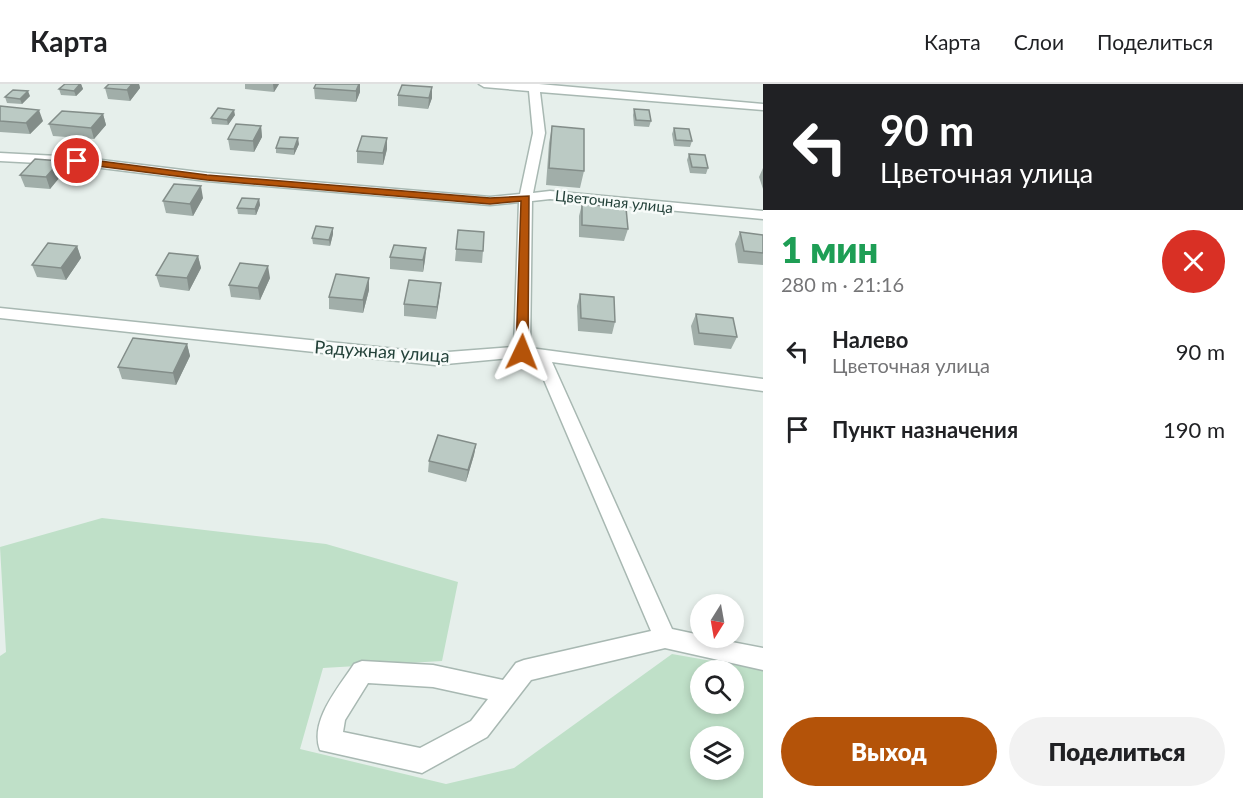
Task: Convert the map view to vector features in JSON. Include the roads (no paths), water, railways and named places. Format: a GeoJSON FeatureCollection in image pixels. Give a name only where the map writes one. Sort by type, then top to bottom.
{"type":"FeatureCollection","features":[{"type":"Feature","properties":{"kind":"street"},"geometry":{"type":"LineString","coordinates":[[484,84],[534,86],[763,107]]}},
{"type":"Feature","properties":{"kind":"street"},"geometry":{"type":"LineString","coordinates":[[534,86],[539,133],[526,198],[531,354],[664,638]]}},
{"type":"Feature","properties":{"kind":"street","name":"Цветочная улица"},"geometry":{"type":"LineString","coordinates":[[0,157],[77,161],[207,177],[478,200],[550,195],[763,215]]}},
{"type":"Feature","properties":{"kind":"street","name":"Радужная улица"},"geometry":{"type":"LineString","coordinates":[[0,313],[435,359],[531,354],[763,385]]}},
{"type":"Feature","properties":{"kind":"street"},"geometry":{"type":"LineString","coordinates":[[507,692],[433,676],[362,672],[334,716],[329,741],[422,761],[479,729],[524,671],[664,638],[763,659]]}}]}
